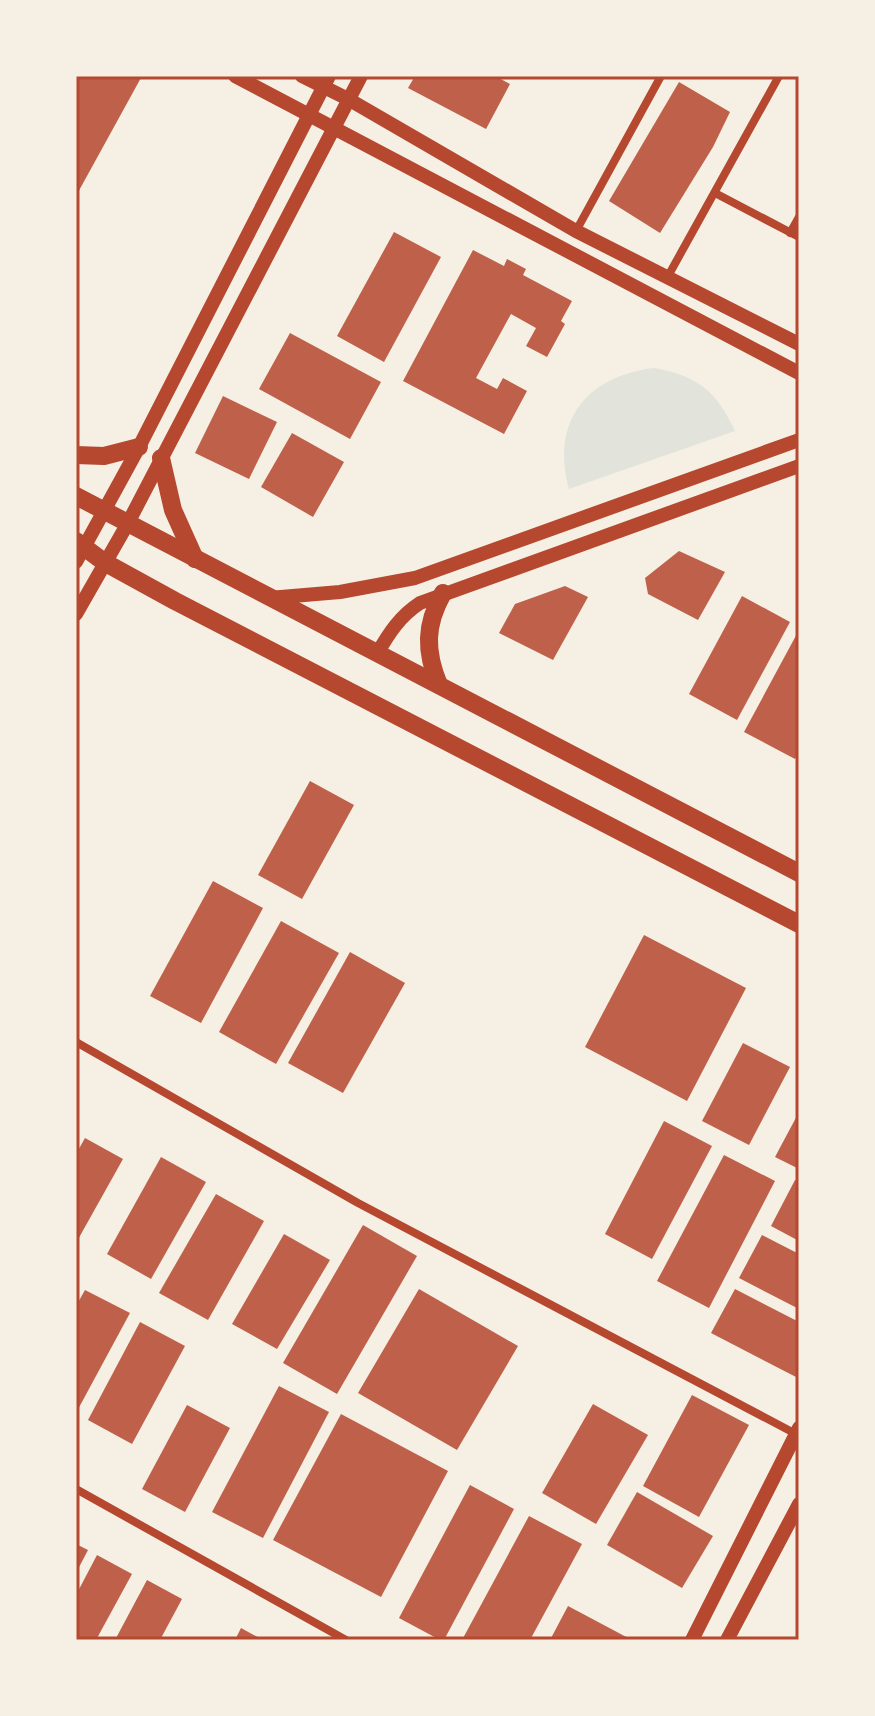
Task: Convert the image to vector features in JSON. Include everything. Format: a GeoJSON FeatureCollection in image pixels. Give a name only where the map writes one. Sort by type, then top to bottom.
{"type":"FeatureCollection","features":[{"type":"Feature","properties":{"kind":"main road"},"geometry":{"type":"LineString","coordinates":[[76,455],[104,456],[139,447]]}},
{"type":"Feature","properties":{"kind":"main road"},"geometry":{"type":"LineString","coordinates":[[161,458],[173,510],[195,559]]}},
{"type":"Feature","properties":{"kind":"main road"},"geometry":{"type":"LineString","coordinates":[[76,496],[799,873]]}},
{"type":"Feature","properties":{"kind":"main road"},"geometry":{"type":"LineString","coordinates":[[79,549],[799,924]]}},
{"type":"Feature","properties":{"kind":"main road"},"geometry":{"type":"LineString","coordinates":[[439,685],[427,649],[433,610],[443,593]]}},
{"type":"Feature","properties":{"kind":"street"},"geometry":{"type":"LineString","coordinates":[[235,76],[799,373]]}},
{"type":"Feature","properties":{"kind":"street"},"geometry":{"type":"LineString","coordinates":[[302,76],[326,82],[348,99],[576,231],[799,344]]}},
{"type":"Feature","properties":{"kind":"street"},"geometry":{"type":"LineString","coordinates":[[76,614],[128,523],[361,76]]}},
{"type":"Feature","properties":{"kind":"street"},"geometry":{"type":"LineString","coordinates":[[576,231],[661,76]]}},
{"type":"Feature","properties":{"kind":"street"},"geometry":{"type":"LineString","coordinates":[[667,278],[779,76]]}},
{"type":"Feature","properties":{"kind":"street"},"geometry":{"type":"LineString","coordinates":[[79,549],[139,447],[326,82]]}},
{"type":"Feature","properties":{"kind":"street"},"geometry":{"type":"LineString","coordinates":[[715,193],[795,235],[799,217]]}},
{"type":"Feature","properties":{"kind":"street"},"geometry":{"type":"LineString","coordinates":[[268,598],[340,592],[415,578],[799,440]]}},
{"type":"Feature","properties":{"kind":"street"},"geometry":{"type":"LineString","coordinates":[[377,654],[389,632],[408,611],[443,593],[799,466]]}},
{"type":"Feature","properties":{"kind":"street"},"geometry":{"type":"LineString","coordinates":[[76,1042],[358,1203],[797,1431],[695,1639]]}},
{"type":"Feature","properties":{"kind":"street"},"geometry":{"type":"LineString","coordinates":[[76,1489],[346,1640]]}},
{"type":"Feature","properties":{"kind":"street"},"geometry":{"type":"LineString","coordinates":[[727,1640],[799,1504]]}},
{"type":"Feature","properties":{"kind":"shaded area"},"geometry":{"type":"Polygon","coordinates":[[[654,368],[683,376],[704,388],[721,405],[735,431],[569,489],[564,465],[565,443],[570,423],[579,406],[610,381],[654,368]]]}},
{"type":"Feature","properties":{"kind":"building"},"geometry":{"type":"Polygon","coordinates":[[[76,76],[142,76],[76,196],[76,76]]]}},
{"type":"Feature","properties":{"kind":"building"},"geometry":{"type":"Polygon","coordinates":[[[415,76],[495,76],[510,84],[486,129],[408,88],[415,76]]]}},
{"type":"Feature","properties":{"kind":"building"},"geometry":{"type":"Polygon","coordinates":[[[679,82],[730,112],[713,147],[660,233],[609,201],[679,82]]]}},
{"type":"Feature","properties":{"kind":"building"},"geometry":{"type":"Polygon","coordinates":[[[394,232],[441,257],[384,362],[337,336],[394,232]]]}},
{"type":"Feature","properties":{"kind":"building"},"geometry":{"type":"Polygon","coordinates":[[[473,250],[504,266],[507,259],[526,269],[523,275],[572,301],[561,321],[565,324],[547,357],[526,346],[536,328],[511,314],[476,378],[497,389],[503,378],[527,391],[504,434],[403,381],[473,250]]]}},
{"type":"Feature","properties":{"kind":"building"},"geometry":{"type":"Polygon","coordinates":[[[290,333],[381,382],[350,439],[259,389],[290,333]]]}},
{"type":"Feature","properties":{"kind":"building"},"geometry":{"type":"Polygon","coordinates":[[[223,396],[277,422],[249,479],[195,453],[223,396]]]}},
{"type":"Feature","properties":{"kind":"building"},"geometry":{"type":"Polygon","coordinates":[[[292,433],[344,462],[313,517],[261,487],[292,433]]]}},
{"type":"Feature","properties":{"kind":"building"},"geometry":{"type":"Polygon","coordinates":[[[679,551],[725,572],[698,620],[648,594],[645,578],[679,551]]]}},
{"type":"Feature","properties":{"kind":"building"},"geometry":{"type":"Polygon","coordinates":[[[565,586],[588,597],[553,660],[499,633],[515,604],[565,586]]]}},
{"type":"Feature","properties":{"kind":"building"},"geometry":{"type":"Polygon","coordinates":[[[742,596],[790,622],[737,720],[689,694],[742,596]]]}},
{"type":"Feature","properties":{"kind":"building"},"geometry":{"type":"Polygon","coordinates":[[[799,630],[799,752],[795,759],[744,732],[799,630]]]}},
{"type":"Feature","properties":{"kind":"building"},"geometry":{"type":"Polygon","coordinates":[[[310,781],[354,805],[302,899],[258,875],[310,781]]]}},
{"type":"Feature","properties":{"kind":"building"},"geometry":{"type":"Polygon","coordinates":[[[213,881],[263,908],[201,1023],[150,996],[213,881]]]}},
{"type":"Feature","properties":{"kind":"building"},"geometry":{"type":"Polygon","coordinates":[[[281,921],[339,953],[276,1064],[219,1032],[281,921]]]}},
{"type":"Feature","properties":{"kind":"building"},"geometry":{"type":"Polygon","coordinates":[[[644,935],[746,988],[687,1101],[585,1047],[644,935]]]}},
{"type":"Feature","properties":{"kind":"building"},"geometry":{"type":"Polygon","coordinates":[[[350,952],[405,983],[343,1093],[288,1063],[350,952]]]}},
{"type":"Feature","properties":{"kind":"building"},"geometry":{"type":"Polygon","coordinates":[[[743,1043],[790,1067],[749,1145],[702,1121],[743,1043]]]}},
{"type":"Feature","properties":{"kind":"building"},"geometry":{"type":"Polygon","coordinates":[[[799,1112],[799,1169],[775,1157],[799,1112]]]}},
{"type":"Feature","properties":{"kind":"building"},"geometry":{"type":"Polygon","coordinates":[[[664,1121],[712,1146],[652,1259],[605,1234],[664,1121]]]}},
{"type":"Feature","properties":{"kind":"building"},"geometry":{"type":"Polygon","coordinates":[[[85,1138],[123,1159],[76,1243],[76,1154],[85,1138]]]}},
{"type":"Feature","properties":{"kind":"building"},"geometry":{"type":"Polygon","coordinates":[[[724,1155],[775,1181],[709,1308],[657,1281],[724,1155]]]}},
{"type":"Feature","properties":{"kind":"building"},"geometry":{"type":"Polygon","coordinates":[[[161,1157],[206,1182],[151,1279],[107,1254],[161,1157]]]}},
{"type":"Feature","properties":{"kind":"building"},"geometry":{"type":"Polygon","coordinates":[[[795,1180],[799,1182],[799,1241],[771,1226],[795,1180]]]}},
{"type":"Feature","properties":{"kind":"building"},"geometry":{"type":"Polygon","coordinates":[[[216,1194],[264,1221],[208,1320],[159,1293],[216,1194]]]}},
{"type":"Feature","properties":{"kind":"building"},"geometry":{"type":"Polygon","coordinates":[[[363,1225],[417,1256],[337,1394],[283,1363],[363,1225]]]}},
{"type":"Feature","properties":{"kind":"building"},"geometry":{"type":"Polygon","coordinates":[[[284,1234],[330,1260],[277,1349],[232,1324],[284,1234]]]}},
{"type":"Feature","properties":{"kind":"building"},"geometry":{"type":"Polygon","coordinates":[[[762,1235],[799,1254],[799,1309],[739,1278],[762,1235]]]}},
{"type":"Feature","properties":{"kind":"building"},"geometry":{"type":"Polygon","coordinates":[[[419,1289],[518,1346],[457,1450],[358,1393],[419,1289]]]}},
{"type":"Feature","properties":{"kind":"building"},"geometry":{"type":"Polygon","coordinates":[[[735,1289],[799,1322],[799,1372],[796,1377],[711,1333],[735,1289]]]}},
{"type":"Feature","properties":{"kind":"building"},"geometry":{"type":"Polygon","coordinates":[[[85,1290],[130,1313],[76,1413],[76,1306],[85,1290]]]}},
{"type":"Feature","properties":{"kind":"building"},"geometry":{"type":"Polygon","coordinates":[[[140,1322],[185,1346],[132,1444],[88,1420],[140,1322]]]}},
{"type":"Feature","properties":{"kind":"building"},"geometry":{"type":"Polygon","coordinates":[[[279,1386],[329,1412],[263,1538],[212,1512],[279,1386]]]}},
{"type":"Feature","properties":{"kind":"building"},"geometry":{"type":"Polygon","coordinates":[[[692,1395],[749,1425],[699,1517],[643,1486],[692,1395]]]}},
{"type":"Feature","properties":{"kind":"building"},"geometry":{"type":"Polygon","coordinates":[[[593,1404],[648,1435],[596,1524],[542,1493],[593,1404]]]}},
{"type":"Feature","properties":{"kind":"building"},"geometry":{"type":"Polygon","coordinates":[[[187,1405],[230,1428],[185,1512],[142,1489],[187,1405]]]}},
{"type":"Feature","properties":{"kind":"building"},"geometry":{"type":"Polygon","coordinates":[[[341,1414],[448,1471],[381,1597],[273,1540],[341,1414]]]}},
{"type":"Feature","properties":{"kind":"building"},"geometry":{"type":"Polygon","coordinates":[[[470,1485],[514,1509],[444,1640],[440,1640],[399,1618],[470,1485]]]}},
{"type":"Feature","properties":{"kind":"building"},"geometry":{"type":"Polygon","coordinates":[[[637,1492],[713,1536],[682,1588],[607,1545],[637,1492]]]}},
{"type":"Feature","properties":{"kind":"building"},"geometry":{"type":"Polygon","coordinates":[[[529,1516],[582,1544],[530,1640],[462,1640],[529,1516]]]}},
{"type":"Feature","properties":{"kind":"building"},"geometry":{"type":"Polygon","coordinates":[[[76,1544],[88,1550],[76,1573],[76,1544]]]}},
{"type":"Feature","properties":{"kind":"building"},"geometry":{"type":"Polygon","coordinates":[[[97,1555],[132,1574],[96,1640],[76,1640],[76,1595],[97,1555]]]}},
{"type":"Feature","properties":{"kind":"building"},"geometry":{"type":"Polygon","coordinates":[[[147,1580],[182,1599],[160,1640],[115,1640],[147,1580]]]}},
{"type":"Feature","properties":{"kind":"building"},"geometry":{"type":"Polygon","coordinates":[[[568,1606],[632,1640],[550,1640],[568,1606]]]}},
{"type":"Feature","properties":{"kind":"building"},"geometry":{"type":"Polygon","coordinates":[[[241,1628],[263,1640],[235,1640],[241,1628]]]}}]}
